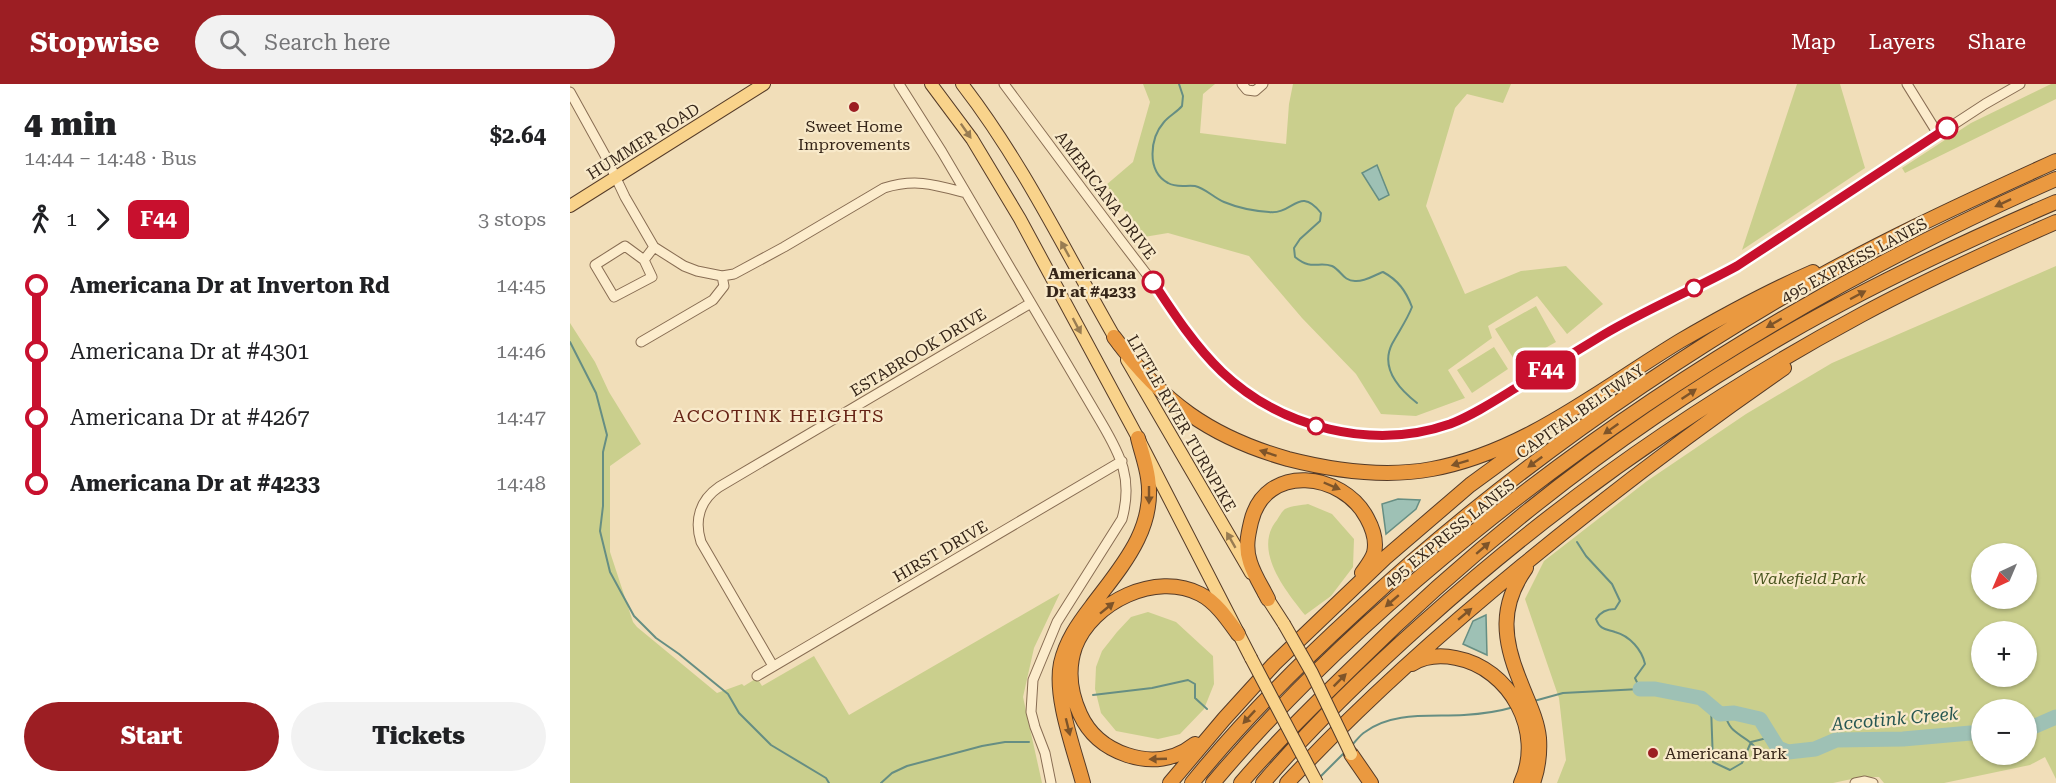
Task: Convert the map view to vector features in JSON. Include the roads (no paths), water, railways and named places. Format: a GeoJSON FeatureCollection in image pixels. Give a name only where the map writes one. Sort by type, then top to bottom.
{"type":"FeatureCollection","features":[{"type":"Feature","properties":{"kind":"highway","name":"CAPITAL BELTWAY"},"geometry":{"type":"LineString","coordinates":[[1192,783],[1247,719],[1335,632],[1430,545],[1521,472],[1623,399],[1758,313],[1850,260],[1924,222],[2056,161]]}},
{"type":"Feature","properties":{"kind":"highway","name":"495 EXPRESS LANES"},"geometry":{"type":"LineString","coordinates":[[1213,783],[1289,699],[1354,634],[1442,558],[1580,450],[1720,356],[1829,291],[1920,242],[2056,179]]}},
{"type":"Feature","properties":{"kind":"highway","name":"495 EXPRESS LANES"},"geometry":{"type":"LineString","coordinates":[[1241,783],[1303,717],[1409,613],[1509,525],[1605,452],[1703,385],[1810,321],[1927,260],[2056,202]]}},
{"type":"Feature","properties":{"kind":"highway"},"geometry":{"type":"LineString","coordinates":[[1114,337],[1161,392],[1198,421],[1243,444],[1301,462],[1357,473],[1405,473],[1430,470],[1497,449],[1552,422],[1725,315],[1799,278],[1924,222]]}},
{"type":"Feature","properties":{"kind":"highway"},"geometry":{"type":"LineString","coordinates":[[1263,783],[1314,727],[1385,657],[1487,567],[1567,503],[1642,449],[1717,399],[1862,315],[1953,269],[2056,222]]}},
{"type":"Feature","properties":{"kind":"highway"},"geometry":{"type":"LineString","coordinates":[[1287,783],[1389,680],[1577,521],[1708,421],[1862,315]]}},
{"type":"Feature","properties":{"kind":"highway"},"geometry":{"type":"LineString","coordinates":[[1170,783],[1274,664],[1342,598],[1435,514],[1536,437],[1552,422]]}},
{"type":"Feature","properties":{"kind":"highway"},"geometry":{"type":"LineString","coordinates":[[1083,783],[1064,713],[1061,664],[1075,629],[1131,552],[1145,522],[1149,505],[1149,483],[1138,438]]}},
{"type":"Feature","properties":{"kind":"highway"},"geometry":{"type":"LineString","coordinates":[[1268,599],[1250,562],[1247,540],[1252,515],[1263,498],[1273,489],[1287,482],[1302,480],[1337,487],[1353,498],[1372,527],[1375,540],[1374,554],[1342,598]]}},
{"type":"Feature","properties":{"kind":"highway"},"geometry":{"type":"LineString","coordinates":[[1521,783],[1533,739],[1533,713],[1519,680],[1506,637],[1505,624],[1510,596],[1516,582],[1532,560],[1577,521]]}},
{"type":"Feature","properties":{"kind":"highway"},"geometry":{"type":"LineString","coordinates":[[1224,719],[1190,749],[1167,759],[1135,758],[1105,745],[1082,718],[1070,682],[1071,665],[1076,646],[1087,627],[1101,612],[1117,600],[1134,592],[1153,588],[1186,588],[1203,595],[1228,619],[1238,634]]}},
{"type":"Feature","properties":{"kind":"highway"},"geometry":{"type":"LineString","coordinates":[[1389,680],[1414,662],[1438,656],[1476,663],[1498,677],[1520,709],[1539,756],[1533,783]]}},
{"type":"Feature","properties":{"kind":"highway"},"geometry":{"type":"LineString","coordinates":[[1350,754],[1371,783]]}},
{"type":"Feature","properties":{"kind":"main road","name":"HUMMER ROAD"},"geometry":{"type":"LineString","coordinates":[[570,206],[764,84]]}},
{"type":"Feature","properties":{"kind":"main road"},"geometry":{"type":"LineString","coordinates":[[931,84],[996,176],[1138,438],[1317,783]]}},
{"type":"Feature","properties":{"kind":"main road","name":"LITTLE RIVER TURNPIKE"},"geometry":{"type":"LineString","coordinates":[[962,84],[1026,179],[1247,568],[1284,624],[1312,674],[1365,783]]}},
{"type":"Feature","properties":{"kind":"street"},"geometry":{"type":"LineString","coordinates":[[900,84],[1122,461],[1127,492],[1122,519],[1058,622],[1033,680],[1031,712],[1045,753],[1051,783]]}},
{"type":"Feature","properties":{"kind":"street","name":"AMERICANA DRIVE"},"geometry":{"type":"LineString","coordinates":[[1004,84],[1153,282],[1178,320],[1205,355],[1222,372],[1254,397],[1295,419],[1321,427],[1364,435],[1409,433],[1430,429],[1450,424],[1482,410],[1649,309],[1737,266],[1938,134],[2020,84]]}},
{"type":"Feature","properties":{"kind":"street"},"geometry":{"type":"LineString","coordinates":[[1242,84],[1247,90],[1255,91],[1263,84]]}},
{"type":"Feature","properties":{"kind":"street"},"geometry":{"type":"LineString","coordinates":[[1907,84],[1938,134]]}},
{"type":"Feature","properties":{"kind":"street"},"geometry":{"type":"LineString","coordinates":[[570,92],[654,247],[684,266],[697,271],[722,276],[734,274],[884,188],[904,183],[922,182],[966,193]]}},
{"type":"Feature","properties":{"kind":"street"},"geometry":{"type":"LineString","coordinates":[[625,246],[644,260],[652,277],[614,297],[595,265],[625,246]]}},
{"type":"Feature","properties":{"kind":"street"},"geometry":{"type":"LineString","coordinates":[[644,260],[654,247]]}},
{"type":"Feature","properties":{"kind":"street"},"geometry":{"type":"LineString","coordinates":[[641,342],[713,300],[724,286],[722,276]]}},
{"type":"Feature","properties":{"kind":"street","name":"ESTABROOK DRIVE"},"geometry":{"type":"LineString","coordinates":[[773,666],[701,542],[697,525],[698,515],[706,498],[719,487],[1031,303]]}},
{"type":"Feature","properties":{"kind":"street","name":"HIRST DRIVE"},"geometry":{"type":"LineString","coordinates":[[757,675],[1122,461]]}},
{"type":"Feature","properties":{"kind":"street"},"geometry":{"type":"LineString","coordinates":[[1855,783],[1865,781],[1873,783]]}},
{"type":"Feature","properties":{"kind":"water"},"geometry":{"type":"Polygon","coordinates":[[[1377,165],[1389,195],[1379,200],[1362,173],[1377,165]]]}},
{"type":"Feature","properties":{"kind":"water"},"geometry":{"type":"Polygon","coordinates":[[[1398,499],[1420,500],[1416,509],[1386,534],[1382,504],[1398,499]]]}},
{"type":"Feature","properties":{"kind":"water"},"geometry":{"type":"Polygon","coordinates":[[[1486,615],[1487,655],[1463,644],[1473,621],[1486,615]]]}},
{"type":"Feature","properties":{"kind":"waterway"},"geometry":{"type":"LineString","coordinates":[[1179,84],[1183,96],[1182,106],[1164,122],[1153,145],[1153,163],[1161,178],[1174,185],[1199,187],[1224,202],[1252,210],[1277,212],[1301,201],[1307,201],[1313,205],[1321,213],[1320,221],[1300,239],[1294,248],[1295,257],[1310,265],[1332,266],[1351,281],[1359,281],[1383,272],[1397,282],[1407,296],[1412,307],[1392,344],[1388,361],[1398,385],[1417,403]]}},
{"type":"Feature","properties":{"kind":"waterway"},"geometry":{"type":"LineString","coordinates":[[570,342],[596,393],[607,435],[603,452],[603,506],[600,531],[610,572],[634,616],[656,638],[728,694],[739,713],[771,745],[826,778],[829,783]]}},
{"type":"Feature","properties":{"kind":"waterway"},"geometry":{"type":"LineString","coordinates":[[1534,701],[1563,693],[1640,689],[1635,678],[1645,664],[1638,649],[1626,637],[1601,627],[1596,619],[1604,611],[1615,609],[1620,601],[1612,584],[1586,556],[1577,542]]}},
{"type":"Feature","properties":{"kind":"waterway"},"geometry":{"type":"LineString","coordinates":[[1093,695],[1152,688],[1188,680],[1195,684],[1195,698],[1207,709]]}},
{"type":"Feature","properties":{"kind":"waterway","name":"Accotink Creek"},"geometry":{"type":"LineString","coordinates":[[1640,689],[1655,689],[1701,698],[1720,714],[1734,713],[1760,719],[1778,748],[1788,752],[1815,749],[1836,740],[1903,739],[1971,733]]}},
{"type":"Feature","properties":{"kind":"waterway","name":"Accotink Creek"},"geometry":{"type":"LineString","coordinates":[[1352,745],[1376,725],[1400,718],[1477,714],[1514,707]]}},
{"type":"Feature","properties":{"kind":"waterway","name":"Accotink Creek"},"geometry":{"type":"LineString","coordinates":[[1711,707],[1713,762],[1730,770],[1742,763],[1751,742],[1771,737]]}},
{"type":"Feature","properties":{"kind":"waterway","name":"Accotink Creek"},"geometry":{"type":"LineString","coordinates":[[1725,714],[1732,729],[1752,744],[1761,755],[1778,748]]}},
{"type":"Feature","properties":{"kind":"waterway","name":"Accotink Creek"},"geometry":{"type":"LineString","coordinates":[[2037,725],[2056,717]]}},
{"type":"Feature","properties":{"kind":"waterway"},"geometry":{"type":"LineString","coordinates":[[881,783],[892,773],[907,766],[982,746],[1005,742],[1029,742]]}},
{"type":"Feature","properties":{"kind":"waterway","name":"Accotink Creek"},"geometry":{"type":"LineString","coordinates":[[1320,777],[1346,751]]}},
{"type":"Feature","properties":{"kind":"place","name":"Sweet Home Improvements"},"geometry":{"type":"Point","coordinates":[854,107]}},
{"type":"Feature","properties":{"kind":"place","name":"Americana Dr at #4233"},"geometry":{"type":"Point","coordinates":[1153,282]}},
{"type":"Feature","properties":{"kind":"place","name":"Americana Park"},"geometry":{"type":"Point","coordinates":[1653,753]}},
{"type":"Feature","properties":{"kind":"district","name":"ACCOTINK HEIGHTS"},"geometry":{"type":"Point","coordinates":[779,416]}},
{"type":"Feature","properties":{"kind":"park label","name":"Wakefield Park"},"geometry":{"type":"Point","coordinates":[1809,578]}}]}
